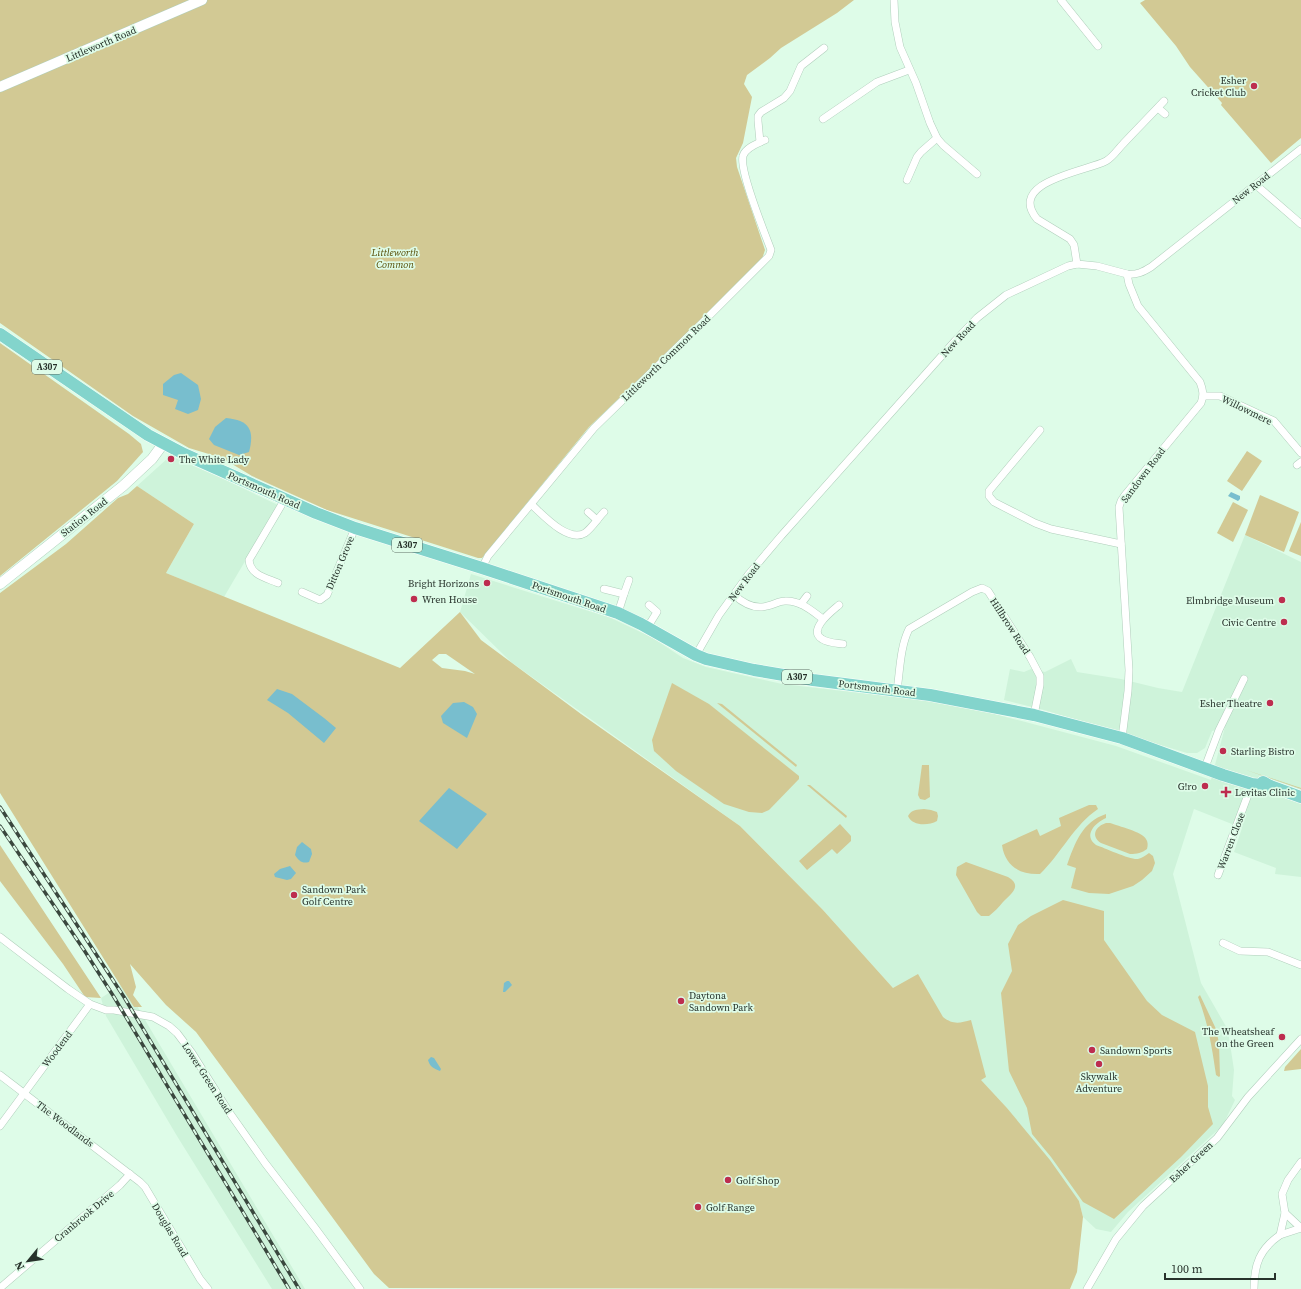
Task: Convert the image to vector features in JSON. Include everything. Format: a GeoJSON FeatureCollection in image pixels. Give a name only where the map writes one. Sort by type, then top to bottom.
{"type":"FeatureCollection","features":[{"type":"Feature","properties":{"kind":"main road","name":"Portsmouth Road"},"geometry":{"type":"LineString","coordinates":[[0,334],[95,400],[163,444],[320,515],[355,528],[618,613],[696,655],[754,670],[813,680],[897,690],[999,708],[1122,738],[1176,757],[1195,759],[1205,766]]}},
{"type":"Feature","properties":{"kind":"main road","name":"A307"},"geometry":{"type":"LineString","coordinates":[[1205,766],[1252,784],[1270,786]]}},
{"type":"Feature","properties":{"kind":"main road","name":"A307"},"geometry":{"type":"LineString","coordinates":[[1205,766],[1241,773],[1258,779],[1270,786],[1301,797]]}},
{"type":"Feature","properties":{"kind":"street","name":"Littleworth Road"},"geometry":{"type":"LineString","coordinates":[[0,87],[202,0]]}},
{"type":"Feature","properties":{"kind":"street"},"geometry":{"type":"LineString","coordinates":[[894,0],[895,22],[899,41],[909,70],[916,83],[926,113],[937,138],[977,174]]}},
{"type":"Feature","properties":{"kind":"street"},"geometry":{"type":"LineString","coordinates":[[1061,0],[1098,46]]}},
{"type":"Feature","properties":{"kind":"street","name":"Littleworth Common Road"},"geometry":{"type":"LineString","coordinates":[[482,568],[488,556],[532,505],[594,428],[769,256],[771,250],[761,225],[742,164],[743,154],[750,148],[763,141],[758,121],[758,116],[761,112],[784,98],[790,91],[801,66],[824,48]]}},
{"type":"Feature","properties":{"kind":"street"},"geometry":{"type":"LineString","coordinates":[[823,119],[877,82],[909,70]]}},
{"type":"Feature","properties":{"kind":"street"},"geometry":{"type":"LineString","coordinates":[[1076,264],[1074,245],[1070,239],[1037,219],[1034,215],[1031,210],[1030,202],[1032,196],[1047,182],[1066,174],[1107,161],[1164,101]]}},
{"type":"Feature","properties":{"kind":"street"},"geometry":{"type":"LineString","coordinates":[[1158,108],[1165,114]]}},
{"type":"Feature","properties":{"kind":"street"},"geometry":{"type":"LineString","coordinates":[[906,180],[917,157],[937,138]]}},
{"type":"Feature","properties":{"kind":"street","name":"New Road"},"geometry":{"type":"LineString","coordinates":[[696,655],[713,625],[734,595],[781,536],[977,318],[1006,295],[1068,266],[1076,264],[1097,266],[1134,275],[1152,267],[1301,148]]}},
{"type":"Feature","properties":{"kind":"street"},"geometry":{"type":"LineString","coordinates":[[1256,185],[1301,224]]}},
{"type":"Feature","properties":{"kind":"street"},"geometry":{"type":"LineString","coordinates":[[1127,274],[1129,284],[1144,316],[1200,382],[1204,396]]}},
{"type":"Feature","properties":{"kind":"street","name":"Willowmere"},"geometry":{"type":"LineString","coordinates":[[1204,396],[1220,396],[1274,421],[1301,453]]}},
{"type":"Feature","properties":{"kind":"street","name":"Sandown Road"},"geometry":{"type":"LineString","coordinates":[[1122,738],[1129,670],[1119,507],[1121,501],[1201,403],[1204,396]]}},
{"type":"Feature","properties":{"kind":"street"},"geometry":{"type":"LineString","coordinates":[[1040,430],[990,491],[989,496],[994,502],[1035,523],[1106,542],[1121,544]]}},
{"type":"Feature","properties":{"kind":"street","name":"Station Road"},"geometry":{"type":"LineString","coordinates":[[0,584],[123,486],[152,459],[163,444]]}},
{"type":"Feature","properties":{"kind":"street"},"geometry":{"type":"LineString","coordinates":[[278,583],[252,571],[249,560],[284,499]]}},
{"type":"Feature","properties":{"kind":"street"},"geometry":{"type":"LineString","coordinates":[[532,505],[568,534],[576,536],[584,533],[604,512]]}},
{"type":"Feature","properties":{"kind":"street"},"geometry":{"type":"LineString","coordinates":[[588,512],[597,520]]}},
{"type":"Feature","properties":{"kind":"street","name":"Ditton Grove"},"geometry":{"type":"LineString","coordinates":[[302,592],[320,600],[327,595],[355,528]]}},
{"type":"Feature","properties":{"kind":"street"},"geometry":{"type":"LineString","coordinates":[[618,613],[629,580]]}},
{"type":"Feature","properties":{"kind":"street","name":"Hillbrow Road"},"geometry":{"type":"LineString","coordinates":[[897,690],[906,635],[909,629],[972,592],[982,588],[988,591],[1038,672],[1040,685],[1034,716]]}},
{"type":"Feature","properties":{"kind":"street"},"geometry":{"type":"LineString","coordinates":[[604,589],[624,594]]}},
{"type":"Feature","properties":{"kind":"street"},"geometry":{"type":"LineString","coordinates":[[734,595],[747,605],[760,607],[768,606],[784,600],[801,604],[823,619]]}},
{"type":"Feature","properties":{"kind":"street"},"geometry":{"type":"LineString","coordinates":[[801,604],[807,596]]}},
{"type":"Feature","properties":{"kind":"street"},"geometry":{"type":"LineString","coordinates":[[647,628],[657,612],[649,605]]}},
{"type":"Feature","properties":{"kind":"street"},"geometry":{"type":"LineString","coordinates":[[839,605],[823,619],[817,630],[818,636],[822,639],[843,644]]}},
{"type":"Feature","properties":{"kind":"street"},"geometry":{"type":"LineString","coordinates":[[1205,766],[1219,730],[1244,679]]}},
{"type":"Feature","properties":{"kind":"street","name":"Warren Close"},"geometry":{"type":"LineString","coordinates":[[1218,875],[1252,784]]}},
{"type":"Feature","properties":{"kind":"street","name":"Lower Green Road"},"geometry":{"type":"LineString","coordinates":[[0,937],[90,1004],[106,1010],[154,1017],[177,1033],[192,1053],[229,1112],[261,1158],[308,1218],[360,1289]]}},
{"type":"Feature","properties":{"kind":"street"},"geometry":{"type":"LineString","coordinates":[[1223,944],[1240,951],[1268,952],[1301,965]]}},
{"type":"Feature","properties":{"kind":"street","name":"Woodend"},"geometry":{"type":"LineString","coordinates":[[0,1126],[90,1004]]}},
{"type":"Feature","properties":{"kind":"street","name":"Esher Green"},"geometry":{"type":"LineString","coordinates":[[1087,1289],[1116,1239],[1139,1212],[1216,1138],[1248,1096],[1301,1039]]}},
{"type":"Feature","properties":{"kind":"street","name":"The Woodlands"},"geometry":{"type":"LineString","coordinates":[[0,1075],[130,1174]]}},
{"type":"Feature","properties":{"kind":"street"},"geometry":{"type":"LineString","coordinates":[[1280,1234],[1285,1213],[1282,1194],[1285,1186],[1301,1162]]}},
{"type":"Feature","properties":{"kind":"street","name":"Cranbrook Drive"},"geometry":{"type":"LineString","coordinates":[[0,1288],[114,1191],[130,1174]]}},
{"type":"Feature","properties":{"kind":"street","name":"Douglas Road"},"geometry":{"type":"LineString","coordinates":[[130,1174],[145,1187],[200,1279],[208,1289]]}},
{"type":"Feature","properties":{"kind":"street"},"geometry":{"type":"LineString","coordinates":[[1285,1213],[1301,1228]]}},
{"type":"Feature","properties":{"kind":"street"},"geometry":{"type":"LineString","coordinates":[[1254,1289],[1254,1278],[1262,1251],[1280,1234],[1301,1228]]}},
{"type":"Feature","properties":{"kind":"shaded area"},"geometry":{"type":"Polygon","coordinates":[[[173,457],[278,505],[224,597],[166,573],[194,524],[137,486],[168,458],[173,457]]]}},
{"type":"Feature","properties":{"kind":"shaded area"},"geometry":{"type":"Polygon","coordinates":[[[1245,535],[1301,562],[1301,877],[1275,874],[1276,868],[1234,852],[1242,828],[1194,809],[1173,874],[1201,983],[1228,1030],[1234,1070],[1232,1096],[1235,1100],[1223,1125],[1128,1212],[1111,1232],[1096,1229],[1083,1217],[1079,1201],[1007,1108],[893,988],[823,910],[740,826],[511,662],[460,612],[471,574],[611,618],[653,638],[683,658],[706,667],[782,684],[939,702],[991,713],[1116,746],[1211,780],[1225,727],[1212,731],[1205,748],[1197,753],[1187,753],[1044,710],[1004,700],[1010,669],[1024,672],[1031,669],[1045,672],[1071,659],[1077,672],[1121,679],[1182,692],[1245,535]]]}},
{"type":"Feature","properties":{"kind":"shaded area"},"geometry":{"type":"Polygon","coordinates":[[[124,983],[305,1289],[272,1289],[177,1136],[106,1016],[101,998],[124,983]]]}},
{"type":"Feature","properties":{"kind":"green space","name":"Littleworth Common"},"geometry":{"type":"Polygon","coordinates":[[[0,0],[854,0],[837,13],[781,48],[747,75],[744,84],[752,97],[743,143],[736,158],[737,167],[765,250],[762,259],[701,320],[589,427],[482,558],[478,558],[327,510],[252,476],[222,458],[189,448],[133,416],[0,323],[0,0]]]}},
{"type":"Feature","properties":{"kind":"green space","name":"Esher Cricket Club"},"geometry":{"type":"Polygon","coordinates":[[[1145,0],[1301,0],[1301,138],[1271,163],[1221,105],[1222,103],[1190,67],[1176,46],[1140,3],[1145,0]]]}},
{"type":"Feature","properties":{"kind":"green space"},"geometry":{"type":"Polygon","coordinates":[[[0,343],[129,434],[141,444],[143,452],[117,481],[0,576],[0,343]]]}},
{"type":"Feature","properties":{"kind":"green space"},"geometry":{"type":"Polygon","coordinates":[[[1247,451],[1262,461],[1242,491],[1227,481],[1247,451]]]}},
{"type":"Feature","properties":{"kind":"green space"},"geometry":{"type":"Polygon","coordinates":[[[137,486],[194,524],[166,573],[400,668],[460,612],[481,640],[581,714],[740,826],[823,910],[893,988],[918,974],[943,1017],[957,1023],[971,1020],[986,1077],[981,1080],[1007,1108],[1050,1160],[1079,1201],[1083,1217],[1077,1272],[1070,1289],[389,1288],[374,1274],[196,1032],[166,1005],[130,964],[136,987],[133,995],[142,1007],[134,1007],[0,793],[0,593],[66,544],[118,498],[128,494],[137,486]],[[439,654],[432,660],[442,668],[475,674],[446,654],[439,654]]]}},
{"type":"Feature","properties":{"kind":"green space"},"geometry":{"type":"Polygon","coordinates":[[[1260,495],[1299,512],[1284,552],[1245,535],[1260,495]]]}},
{"type":"Feature","properties":{"kind":"green space"},"geometry":{"type":"Polygon","coordinates":[[[1233,502],[1248,510],[1233,542],[1217,533],[1233,502]]]}},
{"type":"Feature","properties":{"kind":"green space"},"geometry":{"type":"Polygon","coordinates":[[[1301,522],[1301,556],[1289,551],[1301,522]]]}},
{"type":"Feature","properties":{"kind":"green space"},"geometry":{"type":"Polygon","coordinates":[[[672,683],[709,704],[799,776],[799,779],[769,810],[762,813],[749,812],[724,804],[676,771],[654,751],[652,740],[672,683]]]}},
{"type":"Feature","properties":{"kind":"green space"},"geometry":{"type":"Polygon","coordinates":[[[717,703],[722,704],[797,765],[796,767],[717,703]]]}},
{"type":"Feature","properties":{"kind":"green space"},"geometry":{"type":"Polygon","coordinates":[[[922,765],[929,765],[930,797],[925,800],[920,799],[918,795],[922,765]]]}},
{"type":"Feature","properties":{"kind":"green space"},"geometry":{"type":"Polygon","coordinates":[[[1246,770],[1301,788],[1301,789],[1246,770]]]}},
{"type":"Feature","properties":{"kind":"green space"},"geometry":{"type":"Polygon","coordinates":[[[807,785],[810,785],[847,816],[846,818],[807,785]]]}},
{"type":"Feature","properties":{"kind":"green space"},"geometry":{"type":"Polygon","coordinates":[[[1089,805],[1096,805],[1098,809],[1082,823],[1055,858],[1040,874],[1020,871],[1006,859],[1002,845],[1037,829],[1040,836],[1061,826],[1059,818],[1089,805]]]}},
{"type":"Feature","properties":{"kind":"green space"},"geometry":{"type":"Polygon","coordinates":[[[924,809],[937,812],[937,821],[929,824],[921,824],[913,822],[908,816],[913,811],[924,809]]]}},
{"type":"Feature","properties":{"kind":"green space"},"geometry":{"type":"Polygon","coordinates":[[[1106,814],[1106,818],[1098,823],[1092,830],[1092,841],[1096,845],[1134,859],[1139,859],[1149,853],[1153,856],[1155,863],[1152,871],[1133,886],[1109,894],[1089,893],[1071,888],[1076,868],[1067,865],[1080,834],[1091,822],[1106,814]]]}},
{"type":"Feature","properties":{"kind":"green space"},"geometry":{"type":"Polygon","coordinates":[[[1110,823],[1144,836],[1148,844],[1147,849],[1139,853],[1130,854],[1101,843],[1095,834],[1099,826],[1110,823]]]}},
{"type":"Feature","properties":{"kind":"green space"},"geometry":{"type":"Polygon","coordinates":[[[840,824],[851,836],[851,841],[837,854],[832,849],[807,870],[799,861],[840,824]]]}},
{"type":"Feature","properties":{"kind":"green space"},"geometry":{"type":"Polygon","coordinates":[[[0,845],[101,998],[85,997],[63,964],[0,881],[0,845]]]}},
{"type":"Feature","properties":{"kind":"green space"},"geometry":{"type":"Polygon","coordinates":[[[966,862],[1008,877],[1015,884],[1012,893],[989,916],[981,916],[977,912],[956,875],[957,867],[966,862]]]}},
{"type":"Feature","properties":{"kind":"green space"},"geometry":{"type":"Polygon","coordinates":[[[1063,900],[1104,911],[1104,940],[1147,1001],[1162,1015],[1195,1032],[1208,1086],[1208,1107],[1213,1124],[1181,1157],[1114,1219],[1083,1202],[1051,1157],[1032,1134],[1027,1108],[1009,1071],[1001,993],[1012,971],[1008,944],[1018,925],[1031,916],[1063,900]]]}},
{"type":"Feature","properties":{"kind":"green space"},"geometry":{"type":"Polygon","coordinates":[[[1200,995],[1216,1029],[1219,1043],[1219,1077],[1216,1075],[1209,1035],[1198,997],[1200,995]]]}},
{"type":"Feature","properties":{"kind":"green space"},"geometry":{"type":"Polygon","coordinates":[[[1301,1049],[1301,1069],[1284,1071],[1285,1067],[1301,1049]]]}},
{"type":"Feature","properties":{"kind":"water"},"geometry":{"type":"Polygon","coordinates":[[[181,373],[198,385],[201,399],[198,410],[188,414],[175,409],[178,400],[163,395],[163,384],[174,375],[181,373]]]}},
{"type":"Feature","properties":{"kind":"water"},"geometry":{"type":"Polygon","coordinates":[[[226,418],[240,421],[248,428],[251,438],[249,452],[239,455],[214,445],[209,439],[215,427],[226,418]]]}},
{"type":"Feature","properties":{"kind":"water"},"geometry":{"type":"Polygon","coordinates":[[[1231,492],[1240,496],[1238,501],[1228,496],[1231,492]]]}},
{"type":"Feature","properties":{"kind":"water"},"geometry":{"type":"Polygon","coordinates":[[[277,689],[292,694],[336,728],[324,743],[288,713],[267,700],[277,689]]]}},
{"type":"Feature","properties":{"kind":"water"},"geometry":{"type":"Polygon","coordinates":[[[464,702],[473,707],[477,714],[467,738],[443,723],[441,716],[453,703],[464,702]]]}},
{"type":"Feature","properties":{"kind":"water"},"geometry":{"type":"Polygon","coordinates":[[[449,788],[487,814],[457,849],[419,821],[449,788]]]}},
{"type":"Feature","properties":{"kind":"water"},"geometry":{"type":"Polygon","coordinates":[[[302,842],[311,849],[312,854],[309,862],[301,862],[295,855],[297,847],[302,842]]]}},
{"type":"Feature","properties":{"kind":"water"},"geometry":{"type":"Polygon","coordinates":[[[290,866],[296,873],[291,879],[287,880],[275,877],[274,874],[280,869],[290,866]]]}},
{"type":"Feature","properties":{"kind":"water"},"geometry":{"type":"Polygon","coordinates":[[[509,981],[512,985],[505,992],[503,992],[504,983],[509,981]]]}},
{"type":"Feature","properties":{"kind":"water"},"geometry":{"type":"Polygon","coordinates":[[[431,1057],[434,1058],[441,1069],[440,1071],[431,1066],[428,1060],[431,1057]]]}},
{"type":"Feature","properties":{"kind":"railway"},"geometry":{"type":"LineString","coordinates":[[0,807],[124,997],[299,1289]]}},
{"type":"Feature","properties":{"kind":"railway"},"geometry":{"type":"LineString","coordinates":[[0,826],[114,997],[289,1289]]}},
{"type":"Feature","properties":{"kind":"place","name":"Esher Cricket Club"},"geometry":{"type":"Point","coordinates":[1254,86]}},
{"type":"Feature","properties":{"kind":"place","name":"The White Lady"},"geometry":{"type":"Point","coordinates":[171,459]}},
{"type":"Feature","properties":{"kind":"place","name":"Bright Horizons"},"geometry":{"type":"Point","coordinates":[487,583]}},
{"type":"Feature","properties":{"kind":"place","name":"Wren House"},"geometry":{"type":"Point","coordinates":[414,599]}},
{"type":"Feature","properties":{"kind":"place","name":"Elmbridge Museum"},"geometry":{"type":"Point","coordinates":[1282,600]}},
{"type":"Feature","properties":{"kind":"place","name":"Civic Centre"},"geometry":{"type":"Point","coordinates":[1284,622]}},
{"type":"Feature","properties":{"kind":"place","name":"Esher Theatre"},"geometry":{"type":"Point","coordinates":[1270,703]}},
{"type":"Feature","properties":{"kind":"place","name":"Starling Bistro"},"geometry":{"type":"Point","coordinates":[1223,751]}},
{"type":"Feature","properties":{"kind":"place","name":"G!ro"},"geometry":{"type":"Point","coordinates":[1205,786]}},
{"type":"Feature","properties":{"kind":"place","name":"Levitas Clinic"},"geometry":{"type":"Point","coordinates":[1226,792]}},
{"type":"Feature","properties":{"kind":"place","name":"Sandown Park Golf Centre"},"geometry":{"type":"Point","coordinates":[294,895]}},
{"type":"Feature","properties":{"kind":"place","name":"Daytona Sandown Park"},"geometry":{"type":"Point","coordinates":[681,1001]}},
{"type":"Feature","properties":{"kind":"place","name":"The Wheatsheaf on the Green"},"geometry":{"type":"Point","coordinates":[1282,1037]}},
{"type":"Feature","properties":{"kind":"place","name":"Sandown Sports"},"geometry":{"type":"Point","coordinates":[1092,1050]}},
{"type":"Feature","properties":{"kind":"place","name":"Skywalk Adventure"},"geometry":{"type":"Point","coordinates":[1099,1064]}},
{"type":"Feature","properties":{"kind":"place","name":"Golf Shop"},"geometry":{"type":"Point","coordinates":[728,1180]}},
{"type":"Feature","properties":{"kind":"place","name":"Golf Range"},"geometry":{"type":"Point","coordinates":[698,1207]}}]}
